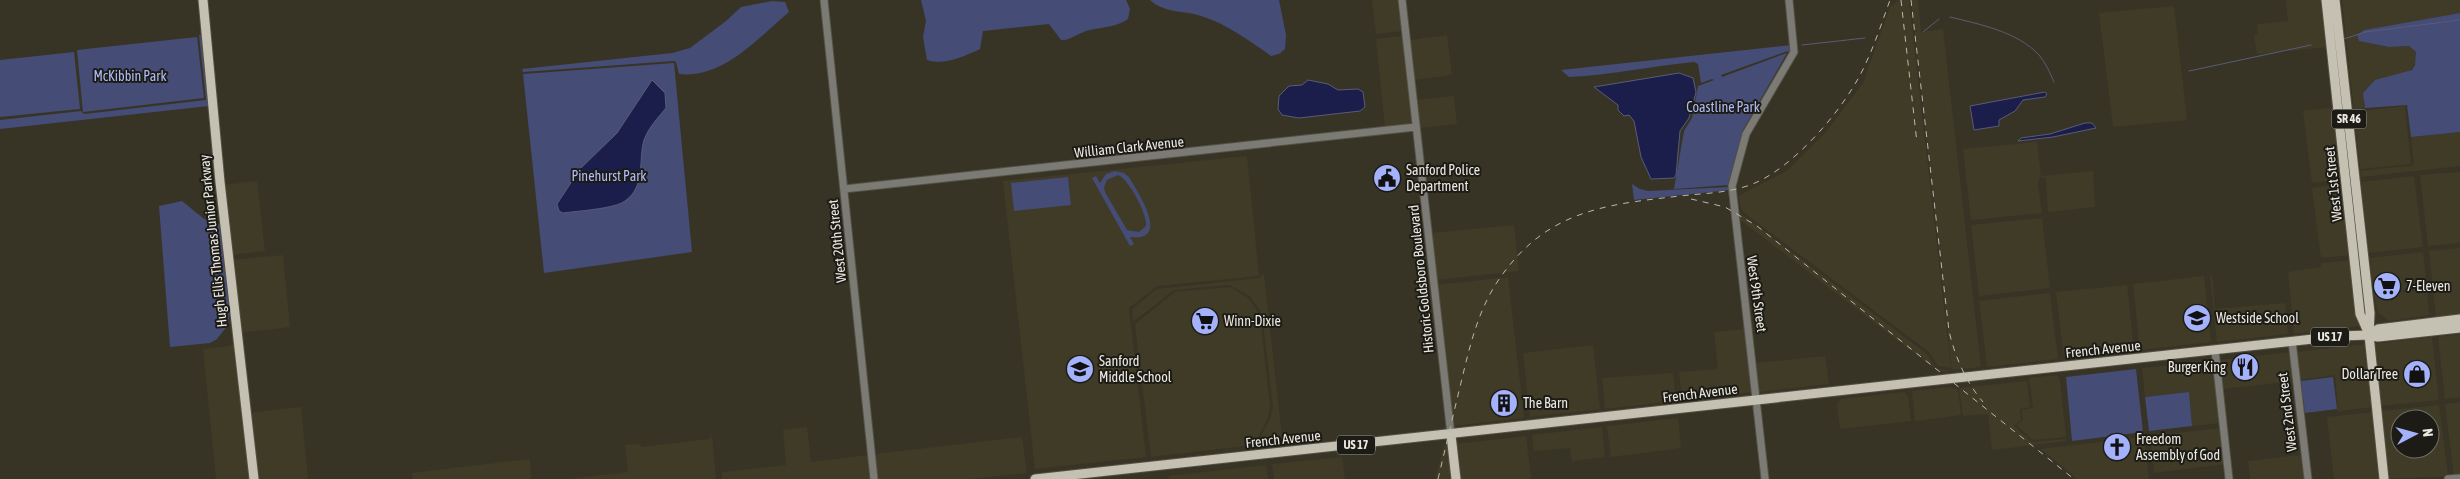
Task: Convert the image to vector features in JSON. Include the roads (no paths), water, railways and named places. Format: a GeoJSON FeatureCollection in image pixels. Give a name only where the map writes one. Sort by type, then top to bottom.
{"type":"FeatureCollection","features":[{"type":"Feature","properties":{"kind":"main road","name":"Hugh Ellis Thomas Junior Parkway"},"geometry":{"type":"LineString","coordinates":[[203,0],[221,192],[254,479]]}},
{"type":"Feature","properties":{"kind":"main road","name":"West 1st Street"},"geometry":{"type":"LineString","coordinates":[[2326,0],[2344,155],[2348,161],[2358,206],[2370,313],[2369,334],[2384,479]]}},
{"type":"Feature","properties":{"kind":"main road"},"geometry":{"type":"LineString","coordinates":[[2331,0],[2337,15]]}},
{"type":"Feature","properties":{"kind":"main road","name":"West 1st Street"},"geometry":{"type":"LineString","coordinates":[[2335,0],[2351,180],[2360,314],[2369,334]]}},
{"type":"Feature","properties":{"kind":"main road"},"geometry":{"type":"LineString","coordinates":[[2369,334],[2378,329],[2460,319]]}},
{"type":"Feature","properties":{"kind":"main road"},"geometry":{"type":"LineString","coordinates":[[2369,334],[2378,337],[2460,328]]}},
{"type":"Feature","properties":{"kind":"main road","name":"French Avenue"},"geometry":{"type":"LineString","coordinates":[[1035,479],[2369,334]]}},
{"type":"Feature","properties":{"kind":"main road"},"geometry":{"type":"LineString","coordinates":[[1451,435],[1456,479]]}},
{"type":"Feature","properties":{"kind":"street","name":"West 20th Street"},"geometry":{"type":"LineString","coordinates":[[824,0],[874,479]]}},
{"type":"Feature","properties":{"kind":"street","name":"Historic Goldsboro Boulevard"},"geometry":{"type":"LineString","coordinates":[[1402,0],[1451,435]]}},
{"type":"Feature","properties":{"kind":"street","name":"West 9th Street"},"geometry":{"type":"LineString","coordinates":[[1765,479],[1732,186],[1746,134],[1794,52],[1789,0]]}},
{"type":"Feature","properties":{"kind":"street","name":"William Clark Avenue"},"geometry":{"type":"LineString","coordinates":[[844,189],[1416,127]]}},
{"type":"Feature","properties":{"kind":"street","name":"West 2nd Street"},"geometry":{"type":"LineString","coordinates":[[2292,341],[2308,479]]}},
{"type":"Feature","properties":{"kind":"street"},"geometry":{"type":"LineString","coordinates":[[2215,350],[2230,479]]}},
{"type":"Feature","properties":{"kind":"street"},"geometry":{"type":"LineString","coordinates":[[2448,479],[2460,478]]}},
{"type":"Feature","properties":{"kind":"waterway"},"geometry":{"type":"LineString","coordinates":[[1950,17],[1998,30],[2020,40],[2039,55],[2054,82]]}},
{"type":"Feature","properties":{"kind":"waterway"},"geometry":{"type":"LineString","coordinates":[[1923,32],[1939,19]]}},
{"type":"Feature","properties":{"kind":"waterway"},"geometry":{"type":"LineString","coordinates":[[2344,39],[2365,32],[2460,20]]}},
{"type":"Feature","properties":{"kind":"waterway"},"geometry":{"type":"LineString","coordinates":[[1802,45],[1865,38]]}},
{"type":"Feature","properties":{"kind":"waterway"},"geometry":{"type":"LineString","coordinates":[[2189,71],[2311,45]]}},
{"type":"Feature","properties":{"kind":"railway"},"geometry":{"type":"LineString","coordinates":[[1438,479],[1466,360],[1480,316],[1493,288],[1521,252],[1541,235],[1562,222],[1585,213],[1609,206],[1634,202],[1731,190],[1755,183],[1770,175],[1800,152],[1840,107],[1859,77],[1868,58],[1890,0]]}},
{"type":"Feature","properties":{"kind":"railway"},"geometry":{"type":"LineString","coordinates":[[1901,0],[1917,143]]}},
{"type":"Feature","properties":{"kind":"railway"},"geometry":{"type":"LineString","coordinates":[[1911,0],[1949,331],[1962,369],[1971,386],[1983,402]]}},
{"type":"Feature","properties":{"kind":"railway"},"geometry":{"type":"LineString","coordinates":[[1691,199],[1725,207],[1757,226],[2074,479]]}},
{"type":"Feature","properties":{"kind":"place","name":"Sanford Police Department"},"geometry":{"type":"Point","coordinates":[1387,178]}},
{"type":"Feature","properties":{"kind":"place","name":"7-Eleven"},"geometry":{"type":"Point","coordinates":[2387,286]}},
{"type":"Feature","properties":{"kind":"place","name":"Westside School"},"geometry":{"type":"Point","coordinates":[2197,318]}},
{"type":"Feature","properties":{"kind":"place","name":"Winn-Dixie"},"geometry":{"type":"Point","coordinates":[1205,321]}},
{"type":"Feature","properties":{"kind":"place","name":"Burger King"},"geometry":{"type":"Point","coordinates":[2245,367]}},
{"type":"Feature","properties":{"kind":"place","name":"Sanford Middle School"},"geometry":{"type":"Point","coordinates":[1080,369]}},
{"type":"Feature","properties":{"kind":"place","name":"Dollar Tree"},"geometry":{"type":"Point","coordinates":[2417,374]}},
{"type":"Feature","properties":{"kind":"place","name":"The Barn"},"geometry":{"type":"Point","coordinates":[1504,403]}},
{"type":"Feature","properties":{"kind":"place","name":"Freedom Assembly of God"},"geometry":{"type":"Point","coordinates":[2117,447]}},
{"type":"Feature","properties":{"kind":"park label","name":"McKibbin Park"},"geometry":{"type":"Point","coordinates":[130,76]}},
{"type":"Feature","properties":{"kind":"park label","name":"Coastline Park"},"geometry":{"type":"Point","coordinates":[1723,107]}},
{"type":"Feature","properties":{"kind":"park label","name":"Pinehurst Park"},"geometry":{"type":"Point","coordinates":[609,176]}}]}
